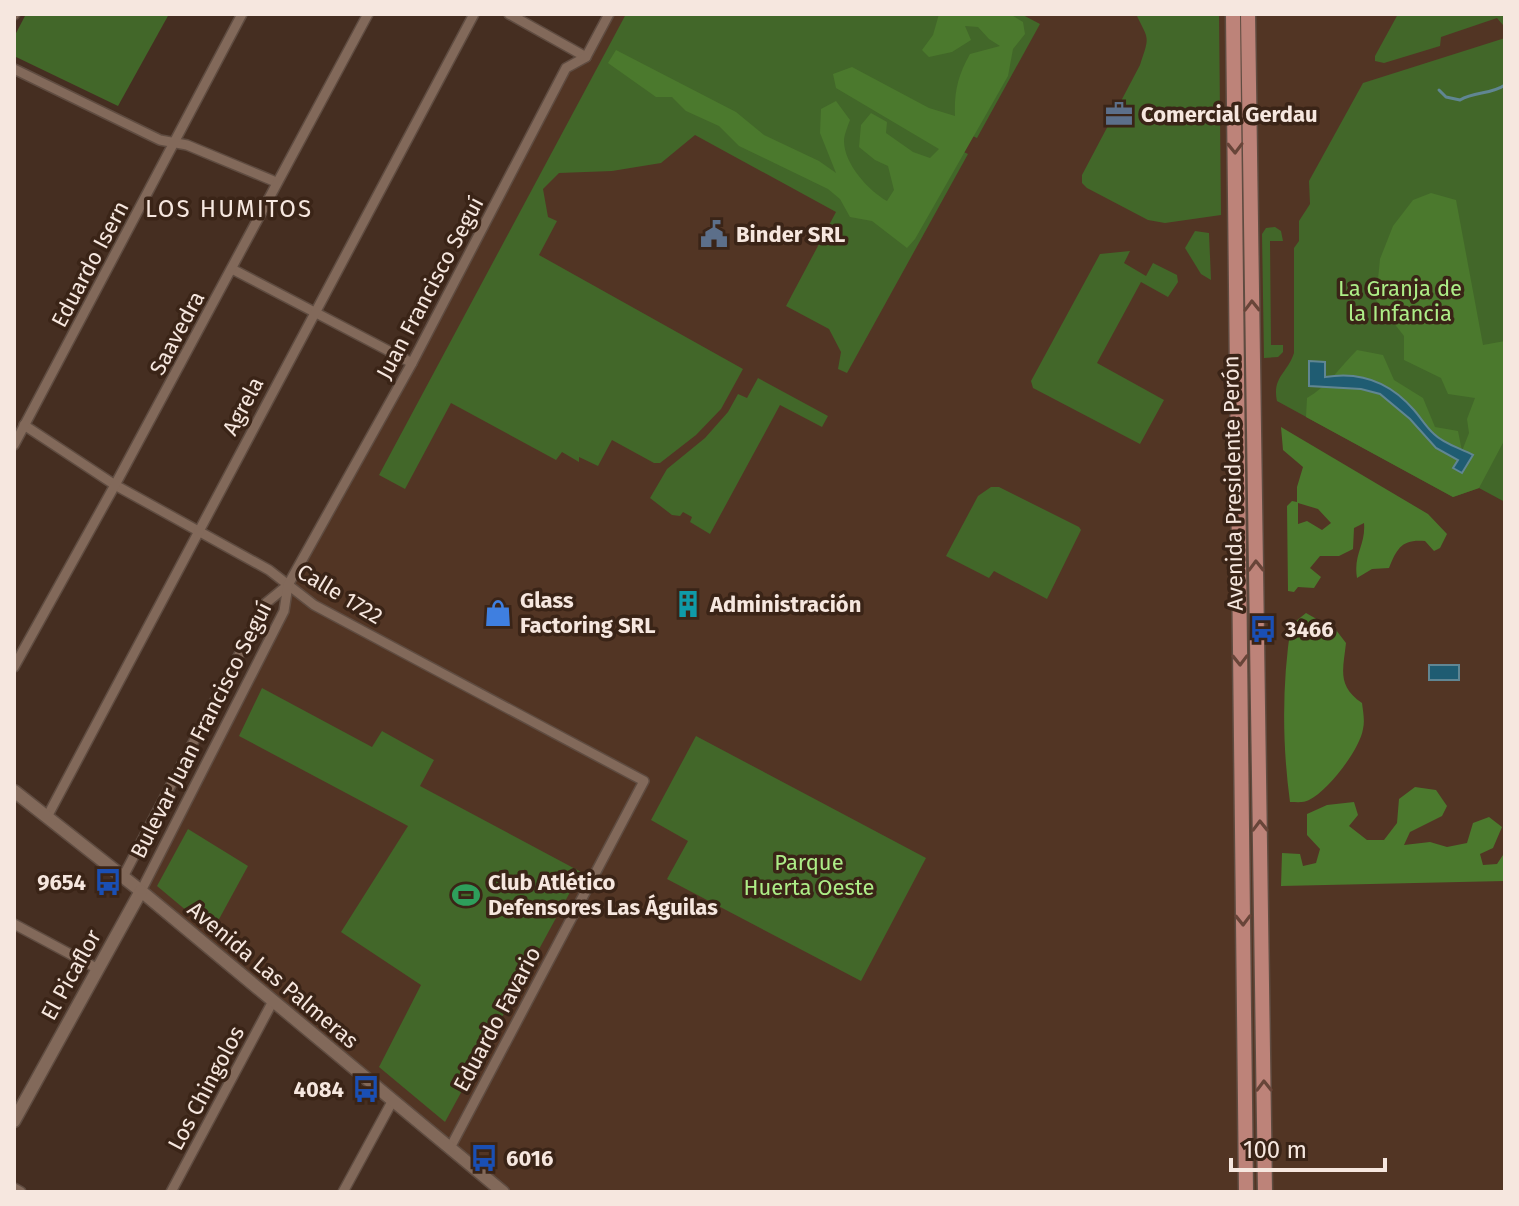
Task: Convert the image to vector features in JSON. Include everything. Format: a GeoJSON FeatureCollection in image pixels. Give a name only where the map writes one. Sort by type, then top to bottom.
{"type":"FeatureCollection","features":[{"type":"Feature","properties":{"kind":"main road","name":"Avenida Presidente Perón"},"geometry":{"type":"LineString","coordinates":[[1233,14],[1246,1192]]}},
{"type":"Feature","properties":{"kind":"main road","name":"Avenida Presidente Perón"},"geometry":{"type":"LineString","coordinates":[[1248,14],[1265,1192]]}},
{"type":"Feature","properties":{"kind":"main road","name":"Avenida Las Palmeras"},"geometry":{"type":"LineString","coordinates":[[14,791],[141,891],[503,1192]]}},
{"type":"Feature","properties":{"kind":"main road","name":"El Picaflor"},"geometry":{"type":"LineString","coordinates":[[14,1121],[141,891]]}},
{"type":"Feature","properties":{"kind":"street","name":"Eduardo Isern"},"geometry":{"type":"LineString","coordinates":[[14,445],[242,14]]}},
{"type":"Feature","properties":{"kind":"street","name":"Saavedra"},"geometry":{"type":"LineString","coordinates":[[14,667],[368,14]]}},
{"type":"Feature","properties":{"kind":"street","name":"Agrela"},"geometry":{"type":"LineString","coordinates":[[47,817],[474,14]]}},
{"type":"Feature","properties":{"kind":"street"},"geometry":{"type":"LineString","coordinates":[[509,14],[586,57]]}},
{"type":"Feature","properties":{"kind":"street","name":"Juan Francisco Seguí"},"geometry":{"type":"LineString","coordinates":[[288,585],[412,363],[566,68],[586,57],[609,14]]}},
{"type":"Feature","properties":{"kind":"street"},"geometry":{"type":"LineString","coordinates":[[14,69],[160,140],[187,145],[276,182]]}},
{"type":"Feature","properties":{"kind":"street"},"geometry":{"type":"LineString","coordinates":[[232,269],[412,363]]}},
{"type":"Feature","properties":{"kind":"street","name":"Calle 1722"},"geometry":{"type":"LineString","coordinates":[[24,425],[115,485],[269,570],[314,605],[644,781]]}},
{"type":"Feature","properties":{"kind":"street","name":"Bulevar Juan Francisco Seguí"},"geometry":{"type":"LineString","coordinates":[[123,877],[266,603],[288,585]]}},
{"type":"Feature","properties":{"kind":"street","name":"Bulevar Juan Francisco Seguí"},"geometry":{"type":"LineString","coordinates":[[141,891],[284,611],[288,585]]}},
{"type":"Feature","properties":{"kind":"street","name":"Eduardo Favario"},"geometry":{"type":"LineString","coordinates":[[450,1148],[644,781]]}},
{"type":"Feature","properties":{"kind":"street"},"geometry":{"type":"LineString","coordinates":[[14,924],[98,969]]}},
{"type":"Feature","properties":{"kind":"street","name":"Los Chingolos"},"geometry":{"type":"LineString","coordinates":[[171,1192],[273,1001]]}},
{"type":"Feature","properties":{"kind":"street"},"geometry":{"type":"LineString","coordinates":[[343,1192],[393,1100]]}},
{"type":"Feature","properties":{"kind":"street"},"geometry":{"type":"LineString","coordinates":[[14,1188],[21,1192]]}},
{"type":"Feature","properties":{"kind":"shaded area"},"geometry":{"type":"Polygon","coordinates":[[[609,14],[1505,14],[1505,1192],[503,1192],[141,891],[284,611],[288,585],[566,68],[586,57],[609,14]]]}},
{"type":"Feature","properties":{"kind":"green space"},"geometry":{"type":"Polygon","coordinates":[[[26,14],[169,14],[118,106],[14,56],[14,37],[26,14]]]}},
{"type":"Feature","properties":{"kind":"green space"},"geometry":{"type":"Polygon","coordinates":[[[626,14],[1021,14],[1040,24],[977,138],[924,114],[915,129],[968,154],[847,373],[838,369],[841,352],[829,329],[786,306],[836,212],[695,135],[661,163],[612,171],[559,173],[543,189],[548,217],[557,221],[539,255],[743,369],[721,409],[696,435],[660,463],[654,463],[612,440],[598,466],[579,457],[579,462],[562,452],[556,460],[451,403],[405,489],[379,475],[626,14]]]}},
{"type":"Feature","properties":{"kind":"green space"},"geometry":{"type":"Polygon","coordinates":[[[939,14],[1010,14],[1023,22],[1025,34],[1013,49],[1008,76],[907,248],[872,221],[850,217],[840,199],[828,189],[739,146],[719,126],[686,111],[672,97],[656,97],[608,63],[616,50],[736,112],[764,135],[819,161],[836,173],[820,133],[821,109],[836,101],[850,120],[844,139],[852,166],[872,190],[887,201],[894,190],[888,166],[859,147],[861,125],[871,113],[887,122],[886,133],[913,152],[930,158],[939,149],[836,88],[833,74],[852,67],[929,108],[955,116],[958,84],[970,54],[1000,46],[978,27],[965,26],[971,40],[952,52],[929,57],[922,50],[933,35],[939,14]]]}},
{"type":"Feature","properties":{"kind":"green space"},"geometry":{"type":"Polygon","coordinates":[[[1136,14],[1219,14],[1221,215],[1165,223],[1148,220],[1082,183],[1082,175],[1140,65],[1147,38],[1136,14]]]}},
{"type":"Feature","properties":{"kind":"green space"},"geometry":{"type":"Polygon","coordinates":[[[1398,14],[1505,14],[1505,24],[1497,18],[1441,37],[1440,46],[1384,63],[1375,61],[1398,14]]]}},
{"type":"Feature","properties":{"kind":"green space","name":"La Granja de la Infancia"},"geometry":{"type":"Polygon","coordinates":[[[1505,38],[1505,502],[1479,488],[1453,497],[1277,401],[1276,393],[1278,381],[1294,353],[1294,248],[1299,241],[1299,221],[1310,204],[1309,181],[1363,83],[1505,38]]]}},
{"type":"Feature","properties":{"kind":"green space"},"geometry":{"type":"Polygon","coordinates":[[[1431,193],[1456,200],[1483,345],[1505,341],[1505,439],[1479,488],[1453,497],[1306,417],[1307,398],[1328,382],[1357,350],[1383,355],[1394,380],[1423,398],[1435,427],[1458,431],[1462,451],[1469,433],[1467,419],[1475,398],[1448,394],[1441,378],[1404,360],[1404,336],[1376,300],[1380,259],[1393,226],[1413,200],[1431,193]]]}},
{"type":"Feature","properties":{"kind":"green space"},"geometry":{"type":"Polygon","coordinates":[[[1275,227],[1281,231],[1283,241],[1270,241],[1271,345],[1283,345],[1283,352],[1278,357],[1264,358],[1262,234],[1266,228],[1275,227]]]}},
{"type":"Feature","properties":{"kind":"green space"},"geometry":{"type":"Polygon","coordinates":[[[1195,231],[1209,233],[1211,280],[1201,274],[1185,248],[1195,231]]]}},
{"type":"Feature","properties":{"kind":"green space"},"geometry":{"type":"Polygon","coordinates":[[[1130,251],[1124,263],[1146,276],[1153,263],[1177,275],[1178,282],[1168,297],[1141,282],[1097,363],[1164,400],[1140,444],[1033,388],[1031,381],[1100,254],[1130,251]]]}},
{"type":"Feature","properties":{"kind":"green space"},"geometry":{"type":"Polygon","coordinates":[[[758,378],[828,416],[822,427],[780,405],[710,534],[690,522],[692,517],[683,512],[680,516],[672,515],[650,498],[667,469],[705,438],[728,412],[738,394],[747,398],[758,378]]]}},
{"type":"Feature","properties":{"kind":"green space"},"geometry":{"type":"Polygon","coordinates":[[[1281,427],[1428,514],[1447,534],[1440,548],[1434,551],[1425,541],[1406,543],[1398,550],[1389,568],[1372,569],[1357,578],[1364,523],[1354,528],[1353,549],[1339,556],[1320,556],[1310,568],[1321,577],[1314,588],[1298,587],[1294,592],[1288,591],[1287,506],[1292,501],[1297,502],[1297,487],[1303,467],[1283,450],[1281,427]],[[1298,503],[1298,524],[1307,521],[1322,530],[1331,523],[1318,509],[1298,503]]]}},
{"type":"Feature","properties":{"kind":"green space"},"geometry":{"type":"Polygon","coordinates":[[[991,487],[999,487],[1081,530],[1047,599],[994,571],[989,578],[946,556],[978,496],[991,487]]]}},
{"type":"Feature","properties":{"kind":"green space"},"geometry":{"type":"Polygon","coordinates":[[[1306,613],[1336,630],[1346,643],[1345,684],[1362,703],[1364,726],[1350,758],[1334,779],[1307,801],[1290,802],[1284,735],[1286,669],[1291,625],[1306,613]]]}},
{"type":"Feature","properties":{"kind":"green space","name":"Club Atlético Defensores Las Águilas"},"geometry":{"type":"Polygon","coordinates":[[[262,688],[372,747],[382,731],[434,760],[420,786],[581,872],[445,1122],[379,1067],[421,985],[341,932],[408,826],[239,736],[262,688]]]}},
{"type":"Feature","properties":{"kind":"green space","name":"Parque Huerta Oeste"},"geometry":{"type":"Polygon","coordinates":[[[696,736],[926,858],[861,981],[667,879],[688,841],[651,820],[696,736]]]}},
{"type":"Feature","properties":{"kind":"green space"},"geometry":{"type":"Polygon","coordinates":[[[1415,787],[1436,790],[1447,806],[1442,816],[1410,832],[1404,845],[1430,842],[1447,847],[1467,843],[1473,823],[1489,817],[1502,827],[1493,848],[1480,854],[1483,865],[1497,864],[1505,852],[1505,881],[1281,886],[1282,853],[1300,854],[1303,866],[1316,863],[1320,849],[1307,835],[1307,814],[1327,805],[1354,802],[1358,815],[1349,826],[1367,840],[1384,840],[1397,823],[1399,799],[1415,787]]]}},
{"type":"Feature","properties":{"kind":"green space"},"geometry":{"type":"Polygon","coordinates":[[[188,829],[248,866],[212,932],[157,886],[188,829]]]}},
{"type":"Feature","properties":{"kind":"water"},"geometry":{"type":"Polygon","coordinates":[[[1309,361],[1325,362],[1325,377],[1362,377],[1395,392],[1438,437],[1473,455],[1462,473],[1453,468],[1458,460],[1436,448],[1410,419],[1380,394],[1361,389],[1309,386],[1309,361]]]}},
{"type":"Feature","properties":{"kind":"water"},"geometry":{"type":"Polygon","coordinates":[[[1429,665],[1459,665],[1459,680],[1429,680],[1429,665]]]}},
{"type":"Feature","properties":{"kind":"waterway"},"geometry":{"type":"LineString","coordinates":[[1439,90],[1446,97],[1460,100],[1505,85]]}},
{"type":"Feature","properties":{"kind":"place","name":"Comercial Gerdau"},"geometry":{"type":"Point","coordinates":[1119,114]}},
{"type":"Feature","properties":{"kind":"place","name":"Binder SRL"},"geometry":{"type":"Point","coordinates":[714,234]}},
{"type":"Feature","properties":{"kind":"place","name":"Administración"},"geometry":{"type":"Point","coordinates":[688,604]}},
{"type":"Feature","properties":{"kind":"place","name":"Glass Factoring SRL"},"geometry":{"type":"Point","coordinates":[498,613]}},
{"type":"Feature","properties":{"kind":"place","name":"3466"},"geometry":{"type":"Point","coordinates":[1263,629]}},
{"type":"Feature","properties":{"kind":"place","name":"9654"},"geometry":{"type":"Point","coordinates":[108,882]}},
{"type":"Feature","properties":{"kind":"place","name":"Club Atlético Defensores Las Águilas"},"geometry":{"type":"Point","coordinates":[466,895]}},
{"type":"Feature","properties":{"kind":"place","name":"4084"},"geometry":{"type":"Point","coordinates":[366,1089]}},
{"type":"Feature","properties":{"kind":"place","name":"6016"},"geometry":{"type":"Point","coordinates":[484,1158]}},
{"type":"Feature","properties":{"kind":"district","name":"LOS HUMITOS"},"geometry":{"type":"Point","coordinates":[229,209]}}]}
